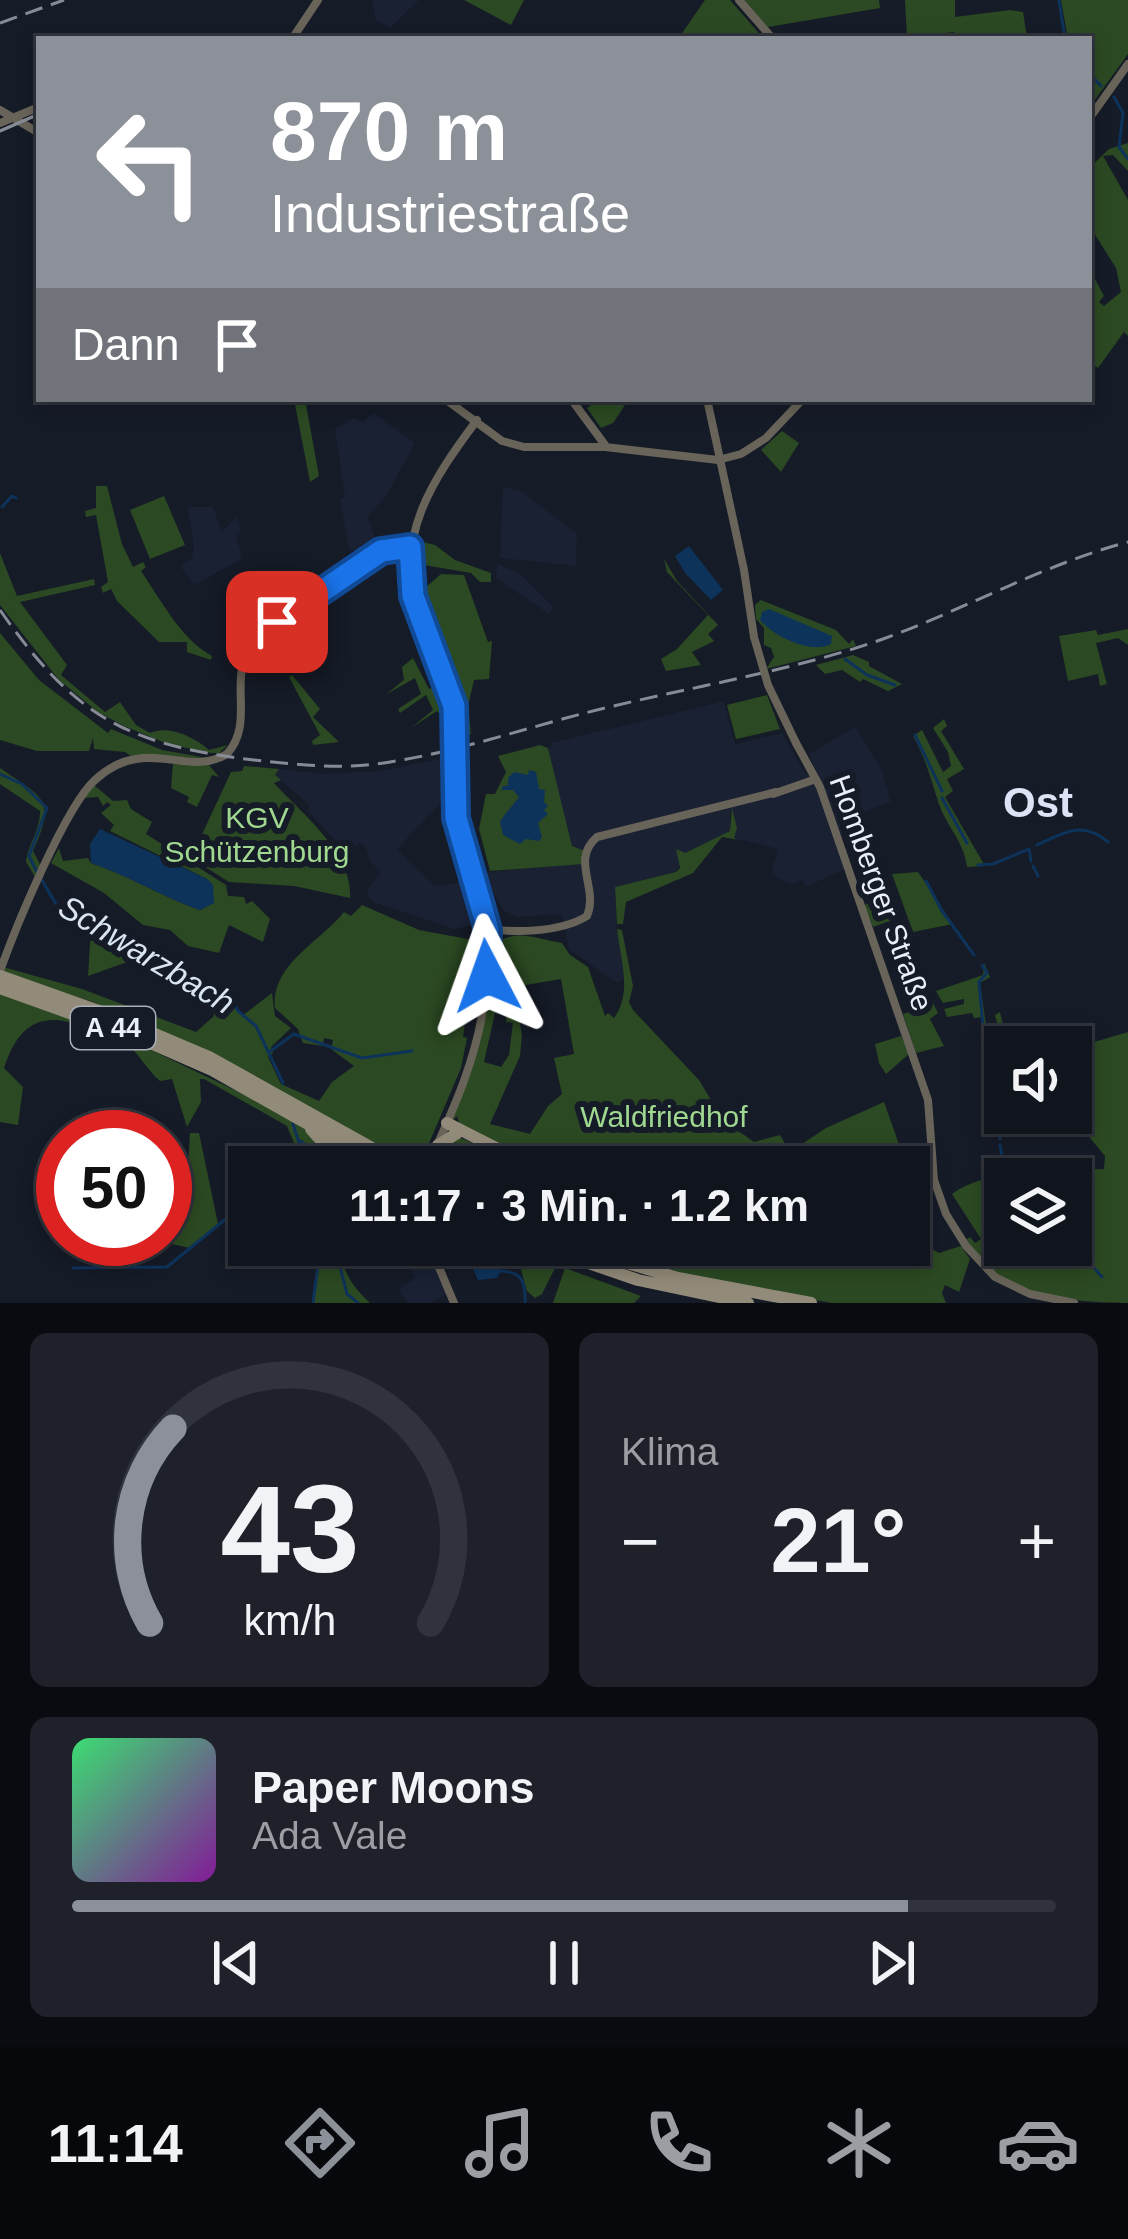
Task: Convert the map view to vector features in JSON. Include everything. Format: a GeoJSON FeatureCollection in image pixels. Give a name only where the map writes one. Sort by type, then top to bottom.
{"type":"FeatureCollection","features":[{"type":"Feature","properties":{"kind":"highway","name":"A 44"},"geometry":{"type":"LineString","coordinates":[[0,978],[212,1070],[346,1146]]}},
{"type":"Feature","properties":{"kind":"highway","name":"A 44"},"geometry":{"type":"LineString","coordinates":[[0,978],[110,1015],[209,1057],[368,1146]]}},
{"type":"Feature","properties":{"kind":"highway"},"geometry":{"type":"LineString","coordinates":[[297,1116],[323,1146]]}},
{"type":"Feature","properties":{"kind":"highway"},"geometry":{"type":"LineString","coordinates":[[438,1144],[449,1129]]}},
{"type":"Feature","properties":{"kind":"highway"},"geometry":{"type":"LineString","coordinates":[[449,1129],[485,1146]]}},
{"type":"Feature","properties":{"kind":"highway"},"geometry":{"type":"LineString","coordinates":[[449,1129],[490,1146]]}},
{"type":"Feature","properties":{"kind":"highway"},"geometry":{"type":"LineString","coordinates":[[597,1266],[638,1280],[748,1303]]}},
{"type":"Feature","properties":{"kind":"highway"},"geometry":{"type":"LineString","coordinates":[[635,1266],[811,1303]]}},
{"type":"Feature","properties":{"kind":"main road"},"geometry":{"type":"LineString","coordinates":[[294,36],[318,0]]}},
{"type":"Feature","properties":{"kind":"main road"},"geometry":{"type":"LineString","coordinates":[[736,0],[767,36]]}},
{"type":"Feature","properties":{"kind":"main road"},"geometry":{"type":"LineString","coordinates":[[1092,115],[1128,64]]}},
{"type":"Feature","properties":{"kind":"main road"},"geometry":{"type":"LineString","coordinates":[[0,123],[36,108]]}},
{"type":"Feature","properties":{"kind":"main road"},"geometry":{"type":"LineString","coordinates":[[0,110],[36,132]]}},
{"type":"Feature","properties":{"kind":"main road"},"geometry":{"type":"LineString","coordinates":[[450,402],[506,442],[524,447],[621,448],[718,460],[736,455]]}},
{"type":"Feature","properties":{"kind":"main road"},"geometry":{"type":"LineString","coordinates":[[573,402],[605,447]]}},
{"type":"Feature","properties":{"kind":"main road","name":"Homberger Straße"},"geometry":{"type":"LineString","coordinates":[[708,402],[754,638],[768,685],[815,776],[928,1100],[940,1200],[976,1260],[1007,1285],[1074,1303]]}},
{"type":"Feature","properties":{"kind":"main road"},"geometry":{"type":"LineString","coordinates":[[723,483],[724,466],[766,438],[800,402]]}},
{"type":"Feature","properties":{"kind":"main road"},"geometry":{"type":"LineString","coordinates":[[477,420],[422,504],[410,547],[413,596],[454,706],[455,806],[484,932],[484,1000]]}},
{"type":"Feature","properties":{"kind":"main road"},"geometry":{"type":"LineString","coordinates":[[470,430],[487,428]]}},
{"type":"Feature","properties":{"kind":"main road"},"geometry":{"type":"LineString","coordinates":[[715,442],[724,452],[736,455]]}},
{"type":"Feature","properties":{"kind":"main road"},"geometry":{"type":"LineString","coordinates":[[702,459],[712,452],[715,442]]}},
{"type":"Feature","properties":{"kind":"main road"},"geometry":{"type":"LineString","coordinates":[[613,459],[621,448]]}},
{"type":"Feature","properties":{"kind":"main road"},"geometry":{"type":"LineString","coordinates":[[702,459],[723,483]]}},
{"type":"Feature","properties":{"kind":"main road"},"geometry":{"type":"LineString","coordinates":[[0,978],[41,878],[83,794],[110,768],[142,758],[198,763],[231,750],[239,734],[244,661],[252,646],[277,622],[372,556],[390,548],[410,547]]}},
{"type":"Feature","properties":{"kind":"main road"},"geometry":{"type":"LineString","coordinates":[[484,932],[580,921],[590,910],[586,848],[597,837],[776,792],[815,776]]}},
{"type":"Feature","properties":{"kind":"main road"},"geometry":{"type":"LineString","coordinates":[[461,842],[484,932],[487,976]]}},
{"type":"Feature","properties":{"kind":"main road"},"geometry":{"type":"LineString","coordinates":[[484,932],[562,925]]}},
{"type":"Feature","properties":{"kind":"main road"},"geometry":{"type":"LineString","coordinates":[[449,1129],[470,1066],[489,947],[504,933]]}},
{"type":"Feature","properties":{"kind":"main road"},"geometry":{"type":"LineString","coordinates":[[439,1266],[454,1303]]}},
{"type":"Feature","properties":{"kind":"shaded area"},"geometry":{"type":"Polygon","coordinates":[[[372,0],[419,0],[390,28],[376,20],[372,0]]]}},
{"type":"Feature","properties":{"kind":"shaded area"},"geometry":{"type":"Polygon","coordinates":[[[374,413],[415,443],[387,495],[367,517],[376,539],[349,550],[335,429],[353,418],[363,422],[374,413]]]}},
{"type":"Feature","properties":{"kind":"shaded area"},"geometry":{"type":"Polygon","coordinates":[[[503,487],[521,491],[577,534],[576,566],[500,558],[503,487]]]}},
{"type":"Feature","properties":{"kind":"shaded area"},"geometry":{"type":"Polygon","coordinates":[[[188,507],[213,507],[222,532],[237,516],[241,532],[236,534],[242,559],[194,585],[180,566],[192,558],[194,548],[188,507]]]}},
{"type":"Feature","properties":{"kind":"shaded area"},"geometry":{"type":"Polygon","coordinates":[[[497,563],[520,574],[554,608],[549,614],[496,578],[497,563]]]}},
{"type":"Feature","properties":{"kind":"shaded area"},"geometry":{"type":"Polygon","coordinates":[[[724,701],[735,744],[782,733],[805,773],[816,779],[848,868],[805,887],[802,880],[791,884],[781,880],[771,873],[778,849],[734,838],[737,828],[730,810],[730,831],[685,853],[676,872],[615,887],[625,979],[617,983],[569,949],[561,914],[517,917],[503,910],[482,873],[584,863],[584,852],[572,847],[548,752],[552,743],[724,701]]]}},
{"type":"Feature","properties":{"kind":"shaded area"},"geometry":{"type":"Polygon","coordinates":[[[855,727],[881,768],[891,802],[863,812],[864,826],[840,834],[809,754],[855,727]]]}},
{"type":"Feature","properties":{"kind":"shaded area"},"geometry":{"type":"Polygon","coordinates":[[[445,758],[443,801],[397,849],[435,886],[464,882],[471,925],[455,929],[374,902],[368,888],[381,872],[366,848],[361,843],[345,852],[308,811],[309,805],[275,775],[279,769],[323,774],[380,771],[445,758]]]}},
{"type":"Feature","properties":{"kind":"shaded area"},"geometry":{"type":"Polygon","coordinates":[[[409,1266],[434,1266],[448,1293],[432,1303],[408,1303],[399,1289],[415,1277],[409,1266]]]}},
{"type":"Feature","properties":{"kind":"green space"},"geometry":{"type":"Polygon","coordinates":[[[464,0],[524,0],[511,25],[464,0]]]}},
{"type":"Feature","properties":{"kind":"green space"},"geometry":{"type":"Polygon","coordinates":[[[705,0],[730,0],[761,36],[680,36],[705,0]]]}},
{"type":"Feature","properties":{"kind":"green space"},"geometry":{"type":"Polygon","coordinates":[[[744,0],[879,0],[880,8],[768,27],[744,0]]]}},
{"type":"Feature","properties":{"kind":"green space"},"geometry":{"type":"Polygon","coordinates":[[[905,0],[955,0],[955,17],[1023,12],[1027,36],[955,36],[954,32],[907,36],[905,0]]]}},
{"type":"Feature","properties":{"kind":"green space"},"geometry":{"type":"Polygon","coordinates":[[[1061,0],[1128,0],[1128,54],[1092,104],[1092,36],[1067,36],[1061,0]]]}},
{"type":"Feature","properties":{"kind":"green space"},"geometry":{"type":"Polygon","coordinates":[[[1128,143],[1128,171],[1113,155],[1103,156],[1128,200],[1128,336],[1124,332],[1098,368],[1092,364],[1092,282],[1095,279],[1104,296],[1099,302],[1104,306],[1121,292],[1116,268],[1092,230],[1092,165],[1109,149],[1128,143]]]}},
{"type":"Feature","properties":{"kind":"green space"},"geometry":{"type":"Polygon","coordinates":[[[295,402],[306,402],[319,476],[310,482],[295,402]]]}},
{"type":"Feature","properties":{"kind":"green space"},"geometry":{"type":"Polygon","coordinates":[[[596,402],[625,405],[613,423],[601,428],[587,408],[596,402]]]}},
{"type":"Feature","properties":{"kind":"green space"},"geometry":{"type":"Polygon","coordinates":[[[782,431],[799,443],[781,472],[761,450],[782,431]]]}},
{"type":"Feature","properties":{"kind":"green space"},"geometry":{"type":"Polygon","coordinates":[[[96,486],[107,486],[133,567],[143,562],[146,567],[141,571],[165,607],[211,660],[187,652],[187,642],[159,642],[117,601],[111,589],[103,593],[101,587],[108,582],[96,515],[86,517],[85,511],[96,508],[96,486]]]}},
{"type":"Feature","properties":{"kind":"green space"},"geometry":{"type":"Polygon","coordinates":[[[164,496],[185,545],[150,559],[130,510],[164,496]]]}},
{"type":"Feature","properties":{"kind":"green space"},"geometry":{"type":"Polygon","coordinates":[[[423,542],[491,573],[491,582],[480,582],[471,573],[424,565],[426,587],[441,574],[464,575],[488,642],[492,641],[489,679],[474,680],[468,706],[471,734],[460,738],[456,694],[420,586],[418,545],[423,542]]]}},
{"type":"Feature","properties":{"kind":"green space"},"geometry":{"type":"Polygon","coordinates":[[[0,553],[17,596],[94,579],[95,585],[20,602],[67,665],[61,675],[105,712],[120,702],[136,725],[150,733],[174,731],[209,750],[228,745],[211,753],[168,744],[98,712],[59,680],[0,605],[0,553]]]}},
{"type":"Feature","properties":{"kind":"green space"},"geometry":{"type":"Polygon","coordinates":[[[664,559],[677,581],[718,625],[708,634],[714,641],[692,652],[701,665],[666,671],[661,659],[677,649],[708,615],[667,572],[664,559]]]}},
{"type":"Feature","properties":{"kind":"green space"},"geometry":{"type":"Polygon","coordinates":[[[761,600],[836,630],[856,646],[766,669],[774,657],[764,645],[764,628],[756,619],[755,605],[761,600]]]}},
{"type":"Feature","properties":{"kind":"green space"},"geometry":{"type":"Polygon","coordinates":[[[1128,629],[1128,645],[1118,638],[1096,643],[1107,684],[1100,686],[1098,674],[1068,681],[1059,636],[1128,629]]]}},
{"type":"Feature","properties":{"kind":"green space"},"geometry":{"type":"Polygon","coordinates":[[[0,633],[39,680],[108,733],[111,729],[162,750],[207,758],[132,757],[94,749],[93,738],[89,751],[37,751],[0,740],[0,633]]]}},
{"type":"Feature","properties":{"kind":"green space"},"geometry":{"type":"Polygon","coordinates":[[[853,655],[902,684],[888,691],[842,670],[825,674],[816,665],[853,655]]]}},
{"type":"Feature","properties":{"kind":"green space"},"geometry":{"type":"Polygon","coordinates":[[[413,658],[429,689],[438,686],[448,716],[444,719],[437,711],[411,728],[433,710],[426,695],[400,713],[398,709],[421,694],[415,678],[385,695],[404,680],[402,667],[413,658]]]}},
{"type":"Feature","properties":{"kind":"green space"},"geometry":{"type":"Polygon","coordinates":[[[292,675],[320,709],[313,717],[339,742],[313,745],[320,735],[292,675]]]}},
{"type":"Feature","properties":{"kind":"green space"},"geometry":{"type":"Polygon","coordinates":[[[767,695],[780,729],[736,739],[727,705],[767,695]]]}},
{"type":"Feature","properties":{"kind":"green space"},"geometry":{"type":"Polygon","coordinates":[[[944,719],[947,726],[941,731],[964,769],[947,779],[953,791],[945,797],[985,866],[967,867],[913,736],[922,730],[943,772],[951,766],[948,752],[933,728],[944,719]]]}},
{"type":"Feature","properties":{"kind":"green space"},"geometry":{"type":"Polygon","coordinates":[[[540,745],[548,748],[572,846],[585,851],[584,864],[490,871],[479,829],[486,794],[495,794],[506,772],[498,756],[540,745]]]}},
{"type":"Feature","properties":{"kind":"green space"},"geometry":{"type":"Polygon","coordinates":[[[173,763],[209,765],[219,777],[212,775],[197,807],[171,788],[173,763]]]}},
{"type":"Feature","properties":{"kind":"green space","name":"KGV Schützenburg"},"geometry":{"type":"Polygon","coordinates":[[[244,766],[279,769],[275,775],[281,780],[274,783],[335,850],[349,881],[350,898],[294,886],[229,882],[191,858],[231,772],[242,771],[244,766]]]}},
{"type":"Feature","properties":{"kind":"green space"},"geometry":{"type":"Polygon","coordinates":[[[0,768],[42,801],[44,820],[33,851],[43,870],[37,880],[26,862],[40,811],[0,784],[0,768]]]}},
{"type":"Feature","properties":{"kind":"green space"},"geometry":{"type":"Polygon","coordinates":[[[94,785],[113,801],[127,800],[131,809],[152,822],[146,834],[226,885],[228,896],[244,897],[246,904],[252,901],[270,919],[263,942],[229,925],[219,953],[188,946],[170,930],[143,925],[104,893],[51,863],[59,848],[63,861],[88,858],[200,910],[213,903],[213,885],[207,879],[110,831],[114,825],[101,813],[111,805],[103,806],[98,797],[84,798],[94,785]]]}},
{"type":"Feature","properties":{"kind":"green space"},"geometry":{"type":"Polygon","coordinates":[[[732,808],[737,828],[734,838],[739,840],[722,837],[693,873],[626,902],[623,924],[617,924],[615,887],[676,872],[680,868],[676,849],[685,853],[730,831],[732,808]]]}},
{"type":"Feature","properties":{"kind":"green space"},"geometry":{"type":"Polygon","coordinates":[[[918,872],[953,924],[913,932],[892,874],[918,872]]]}},
{"type":"Feature","properties":{"kind":"green space"},"geometry":{"type":"Polygon","coordinates":[[[893,894],[901,917],[873,927],[864,905],[893,894]]]}},
{"type":"Feature","properties":{"kind":"green space"},"geometry":{"type":"Polygon","coordinates":[[[362,905],[419,930],[477,944],[476,1015],[471,1014],[465,1023],[461,1068],[428,1146],[378,1146],[212,1053],[90,1001],[2,973],[3,967],[82,989],[196,1032],[214,1016],[212,1010],[162,977],[127,962],[88,976],[91,927],[138,944],[189,979],[208,983],[243,1015],[272,993],[275,1016],[291,1028],[271,1047],[273,1053],[268,1057],[281,1084],[319,1101],[332,1082],[354,1066],[331,1049],[333,1040],[324,1038],[323,1046],[303,1043],[298,1029],[275,1008],[276,993],[280,979],[299,955],[344,912],[351,916],[362,905]]]}},
{"type":"Feature","properties":{"kind":"green space","name":"Waldfriedhof"},"geometry":{"type":"Polygon","coordinates":[[[617,929],[622,930],[633,1010],[699,1080],[723,1120],[754,1142],[780,1135],[786,1146],[489,1146],[461,1129],[457,1116],[452,1121],[480,1043],[496,943],[520,936],[562,943],[588,967],[605,1016],[614,1018],[623,997],[617,929]],[[561,979],[514,987],[522,1035],[520,1056],[490,1124],[530,1134],[562,1094],[554,1058],[574,1054],[561,979]],[[497,1004],[484,1062],[501,1067],[509,1055],[513,1023],[506,1022],[507,1006],[497,1004]]]}},
{"type":"Feature","properties":{"kind":"green space"},"geometry":{"type":"Polygon","coordinates":[[[984,963],[990,977],[980,983],[986,1026],[984,1052],[981,1017],[974,1018],[972,1013],[947,1017],[944,1009],[964,1004],[964,999],[943,1003],[936,991],[983,975],[984,963]]]}},
{"type":"Feature","properties":{"kind":"green space"},"geometry":{"type":"Polygon","coordinates":[[[0,991],[101,1026],[262,1103],[308,1131],[316,1146],[295,1146],[287,1126],[204,1079],[200,1079],[201,1102],[192,1118],[192,1110],[182,1110],[172,1079],[160,1081],[126,1044],[54,1020],[30,1027],[11,1050],[4,1068],[23,1087],[18,1125],[0,1122],[0,991]]]}},
{"type":"Feature","properties":{"kind":"green space"},"geometry":{"type":"Polygon","coordinates":[[[931,999],[938,1013],[930,1019],[944,1046],[916,1053],[903,1014],[913,1011],[911,1004],[931,999]]]}},
{"type":"Feature","properties":{"kind":"green space"},"geometry":{"type":"Polygon","coordinates":[[[1128,1032],[1128,1303],[1027,1290],[988,1266],[1092,1266],[1092,1169],[1104,1169],[1105,1156],[1087,1134],[1092,1134],[1092,1043],[1128,1032]]]}},
{"type":"Feature","properties":{"kind":"green space"},"geometry":{"type":"Polygon","coordinates":[[[901,1036],[909,1054],[886,1074],[875,1044],[901,1036]]]}},
{"type":"Feature","properties":{"kind":"green space"},"geometry":{"type":"Polygon","coordinates":[[[884,1102],[900,1146],[799,1146],[826,1128],[884,1102]]]}},
{"type":"Feature","properties":{"kind":"green space"},"geometry":{"type":"Polygon","coordinates":[[[192,1133],[199,1133],[218,1224],[192,1246],[192,1133]]]}},
{"type":"Feature","properties":{"kind":"green space"},"geometry":{"type":"Polygon","coordinates":[[[456,1136],[479,1146],[441,1146],[456,1136]]]}},
{"type":"Feature","properties":{"kind":"green space"},"geometry":{"type":"Polygon","coordinates":[[[984,1180],[984,1262],[964,1241],[981,1239],[952,1194],[984,1180]]]}},
{"type":"Feature","properties":{"kind":"green space"},"geometry":{"type":"Polygon","coordinates":[[[961,1246],[970,1259],[959,1292],[945,1285],[946,1303],[832,1303],[715,1282],[657,1266],[930,1266],[930,1248],[939,1253],[961,1246]]]}},
{"type":"Feature","properties":{"kind":"green space"},"geometry":{"type":"Polygon","coordinates":[[[344,1266],[370,1303],[314,1303],[316,1269],[344,1266]]]}},
{"type":"Feature","properties":{"kind":"green space"},"geometry":{"type":"Polygon","coordinates":[[[556,1266],[542,1294],[535,1298],[527,1291],[521,1270],[556,1266]]]}},
{"type":"Feature","properties":{"kind":"green space"},"geometry":{"type":"Polygon","coordinates":[[[565,1268],[641,1296],[634,1303],[553,1303],[565,1268]]]}},
{"type":"Feature","properties":{"kind":"water"},"geometry":{"type":"Polygon","coordinates":[[[689,546],[723,590],[711,600],[675,556],[689,546]]]}},
{"type":"Feature","properties":{"kind":"water"},"geometry":{"type":"Polygon","coordinates":[[[769,609],[832,636],[831,644],[814,647],[783,638],[760,620],[769,609]]]}},
{"type":"Feature","properties":{"kind":"water"},"geometry":{"type":"Polygon","coordinates":[[[529,770],[536,772],[539,789],[545,790],[548,814],[538,823],[539,841],[526,839],[520,844],[503,835],[500,821],[519,797],[502,787],[514,772],[528,775],[529,770]]]}},
{"type":"Feature","properties":{"kind":"water"},"geometry":{"type":"Polygon","coordinates":[[[100,829],[207,879],[213,885],[214,903],[200,910],[91,863],[90,844],[100,829]]]}},
{"type":"Feature","properties":{"kind":"water"},"geometry":{"type":"Polygon","coordinates":[[[472,1266],[495,1266],[501,1271],[497,1278],[478,1280],[472,1266]]]}},
{"type":"Feature","properties":{"kind":"waterway"},"geometry":{"type":"LineString","coordinates":[[1059,0],[1065,36]]}},
{"type":"Feature","properties":{"kind":"waterway"},"geometry":{"type":"LineString","coordinates":[[1092,76],[1101,86]]}},
{"type":"Feature","properties":{"kind":"waterway"},"geometry":{"type":"LineString","coordinates":[[1114,97],[1123,113],[1119,147],[1128,159]]}},
{"type":"Feature","properties":{"kind":"waterway"},"geometry":{"type":"LineString","coordinates":[[2,507],[12,496],[16,498]]}},
{"type":"Feature","properties":{"kind":"waterway"},"geometry":{"type":"LineString","coordinates":[[845,659],[867,675],[895,685]]}},
{"type":"Feature","properties":{"kind":"waterway"},"geometry":{"type":"LineString","coordinates":[[915,735],[942,791]]}},
{"type":"Feature","properties":{"kind":"waterway","name":"Schwarzbach"},"geometry":{"type":"LineString","coordinates":[[0,774],[22,784],[47,808],[29,856],[37,872]]}},
{"type":"Feature","properties":{"kind":"waterway"},"geometry":{"type":"LineString","coordinates":[[942,798],[967,843]]}},
{"type":"Feature","properties":{"kind":"waterway"},"geometry":{"type":"LineString","coordinates":[[1037,845],[1081,830],[1108,842]]}},
{"type":"Feature","properties":{"kind":"waterway"},"geometry":{"type":"LineString","coordinates":[[978,865],[1029,849],[1031,861]]}},
{"type":"Feature","properties":{"kind":"waterway"},"geometry":{"type":"LineString","coordinates":[[1033,866],[1038,876]]}},
{"type":"Feature","properties":{"kind":"waterway","name":"Schwarzbach"},"geometry":{"type":"LineString","coordinates":[[42,880],[57,906],[79,910],[96,926],[122,934],[189,978],[213,984],[231,997],[238,1011],[256,1026],[283,1083]]}},
{"type":"Feature","properties":{"kind":"waterway"},"geometry":{"type":"LineString","coordinates":[[926,881],[974,955]]}},
{"type":"Feature","properties":{"kind":"waterway"},"geometry":{"type":"LineString","coordinates":[[982,965],[987,973],[979,982],[984,1038]]}},
{"type":"Feature","properties":{"kind":"waterway"},"geometry":{"type":"LineString","coordinates":[[269,1052],[294,1034],[362,1058],[412,1051]]}},
{"type":"Feature","properties":{"kind":"waterway","name":"Schwarzbach"},"geometry":{"type":"LineString","coordinates":[[293,1124],[300,1146]]}},
{"type":"Feature","properties":{"kind":"waterway"},"geometry":{"type":"LineString","coordinates":[[1000,1134],[1000,1139]]}},
{"type":"Feature","properties":{"kind":"waterway"},"geometry":{"type":"LineString","coordinates":[[300,1141],[308,1146]]}},
{"type":"Feature","properties":{"kind":"waterway"},"geometry":{"type":"LineString","coordinates":[[1000,1145],[1002,1158]]}},
{"type":"Feature","properties":{"kind":"waterway"},"geometry":{"type":"LineString","coordinates":[[73,1268],[167,1267],[228,1217]]}},
{"type":"Feature","properties":{"kind":"waterway"},"geometry":{"type":"LineString","coordinates":[[1092,1265],[1102,1277]]}},
{"type":"Feature","properties":{"kind":"waterway"},"geometry":{"type":"LineString","coordinates":[[313,1303],[318,1266]]}},
{"type":"Feature","properties":{"kind":"waterway","name":"Schwarzbach"},"geometry":{"type":"LineString","coordinates":[[339,1266],[347,1294],[358,1303]]}},
{"type":"Feature","properties":{"kind":"waterway"},"geometry":{"type":"LineString","coordinates":[[498,1271],[521,1279],[525,1303]]}},
{"type":"Feature","properties":{"kind":"tram line"},"geometry":{"type":"LineString","coordinates":[[0,131],[36,115]]}},
{"type":"Feature","properties":{"kind":"railway"},"geometry":{"type":"LineString","coordinates":[[0,23],[64,0]]}},
{"type":"Feature","properties":{"kind":"railway"},"geometry":{"type":"LineString","coordinates":[[0,610],[53,676],[79,700],[137,734],[209,754],[356,766],[443,751],[849,650],[1128,542]]}},
{"type":"Feature","properties":{"kind":"district","name":"Ost"},"geometry":{"type":"Point","coordinates":[1038,802]}},
{"type":"Feature","properties":{"kind":"route"},"geometry":{"type":"LineString","coordinates":[[277,622],[381,551],[410,547],[413,596],[454,706],[456,818],[488,930],[487,976]]}}]}
